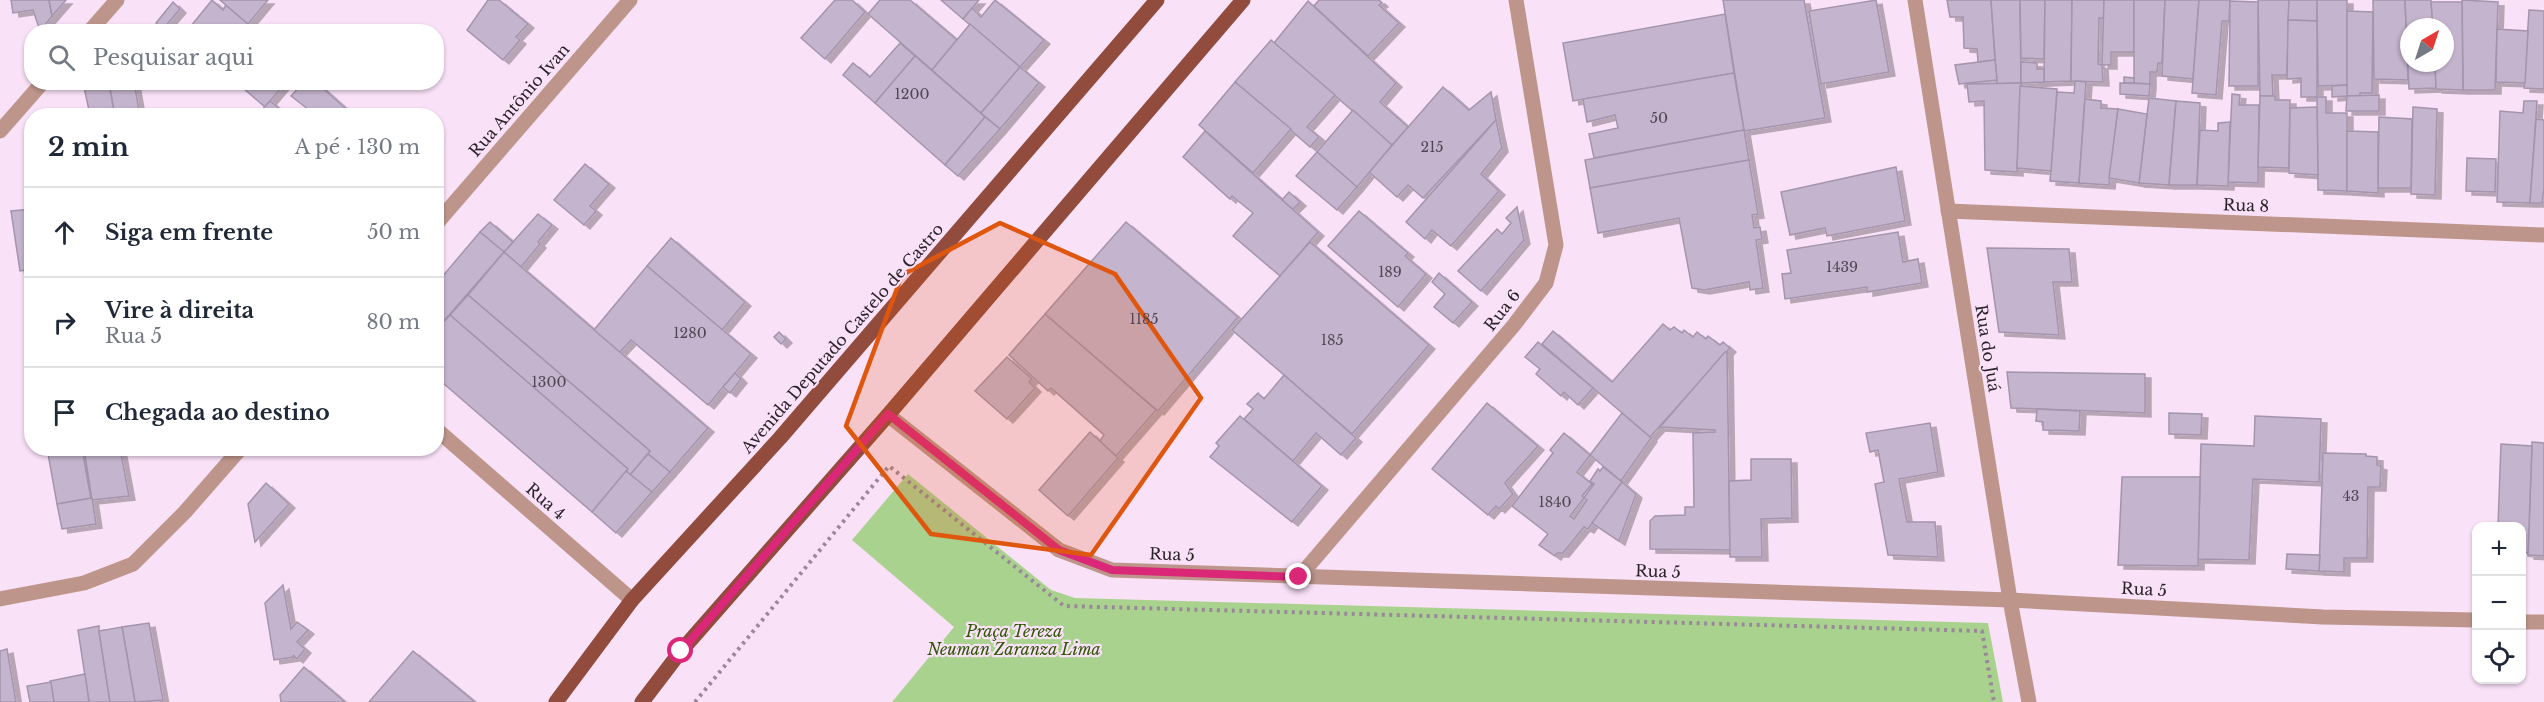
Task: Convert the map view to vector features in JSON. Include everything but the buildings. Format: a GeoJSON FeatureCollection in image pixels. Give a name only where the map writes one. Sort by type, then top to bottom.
{"type":"FeatureCollection","features":[{"type":"Feature","properties":{"kind":"main road","name":"Avenida Deputado Castelo de Castro"},"geometry":{"type":"LineString","coordinates":[[556,702],[632,600],[780,438],[1157,0]]}},
{"type":"Feature","properties":{"kind":"main road"},"geometry":{"type":"LineString","coordinates":[[642,702],[681,651],[888,414],[1243,0]]}},
{"type":"Feature","properties":{"kind":"street"},"geometry":{"type":"LineString","coordinates":[[96,24],[117,0]]}},
{"type":"Feature","properties":{"kind":"street","name":"Rua Antônio Ivan"},"geometry":{"type":"LineString","coordinates":[[444,215],[630,0]]}},
{"type":"Feature","properties":{"kind":"street","name":"Rua 6"},"geometry":{"type":"LineString","coordinates":[[1299,577],[1514,325],[1546,283],[1556,245],[1516,0]]}},
{"type":"Feature","properties":{"kind":"street","name":"Rua do Juá"},"geometry":{"type":"LineString","coordinates":[[1915,0],[2010,600],[2029,702]]}},
{"type":"Feature","properties":{"kind":"street"},"geometry":{"type":"LineString","coordinates":[[0,131],[37,90]]}},
{"type":"Feature","properties":{"kind":"street","name":"Rua 8"},"geometry":{"type":"LineString","coordinates":[[1947,211],[2544,234]]}},
{"type":"Feature","properties":{"kind":"street","name":"Rua 5"},"geometry":{"type":"LineString","coordinates":[[888,414],[1059,550],[1112,570],[2010,600],[2323,616],[2472,620]]}},
{"type":"Feature","properties":{"kind":"street","name":"Rua 4"},"geometry":{"type":"LineString","coordinates":[[444,436],[632,600]]}},
{"type":"Feature","properties":{"kind":"street"},"geometry":{"type":"LineString","coordinates":[[0,599],[84,583],[133,564],[185,512],[234,456]]}},
{"type":"Feature","properties":{"kind":"street"},"geometry":{"type":"LineString","coordinates":[[2526,622],[2544,622]]}},
{"type":"Feature","properties":{"kind":"highlighted area"},"geometry":{"type":"Polygon","coordinates":[[[1000,223],[1115,274],[1201,398],[1091,555],[931,534],[846,426],[902,275],[1000,223]]]}},
{"type":"Feature","properties":{"kind":"green space","name":"Praça Tereza Neuman Zaranza Lima"},"geometry":{"type":"Polygon","coordinates":[[[908,474],[1051,590],[1075,598],[1988,623],[2003,702],[892,702],[954,627],[852,540],[908,474]]]}},
{"type":"Feature","properties":{"kind":"route"},"geometry":{"type":"LineString","coordinates":[[681,651],[888,414],[1059,550],[1112,570],[1299,577]]}}]}
